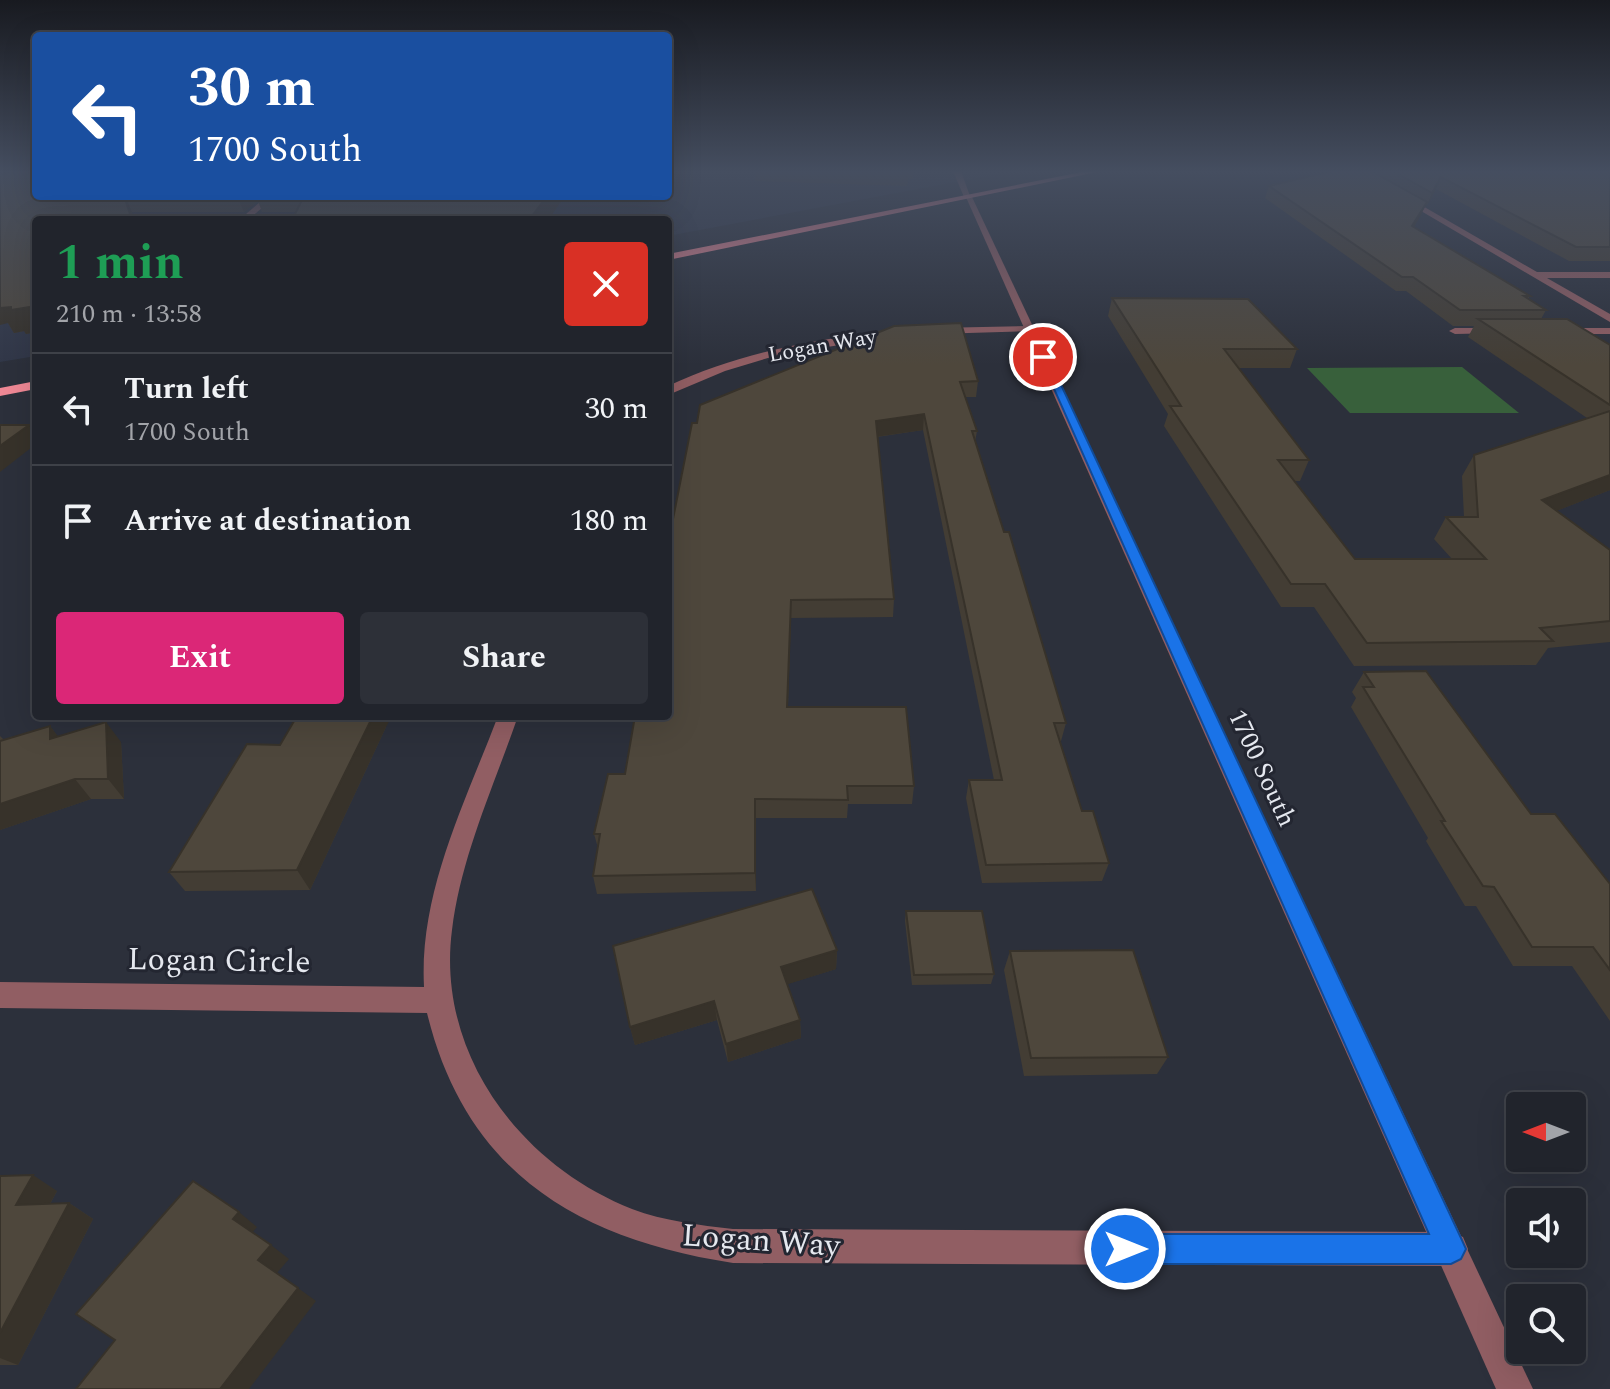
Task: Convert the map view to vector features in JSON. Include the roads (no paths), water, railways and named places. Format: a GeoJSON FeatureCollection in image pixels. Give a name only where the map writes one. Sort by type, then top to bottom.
{"type":"FeatureCollection","features":[{"type":"Feature","properties":{"kind":"main road"},"geometry":{"type":"LineString","coordinates":[[672,256],[774,236]]}},
{"type":"Feature","properties":{"kind":"main road"},"geometry":{"type":"LineString","coordinates":[[0,392],[32,386]]}},
{"type":"Feature","properties":{"kind":"street","name":"1700 South"},"geometry":{"type":"LineString","coordinates":[[986,236],[1515,1389]]}},
{"type":"Feature","properties":{"kind":"street"},"geometry":{"type":"LineString","coordinates":[[1467,236],[1610,319]]}},
{"type":"Feature","properties":{"kind":"street"},"geometry":{"type":"LineString","coordinates":[[1534,275],[1610,275]]}},
{"type":"Feature","properties":{"kind":"street","name":"Logan Way"},"geometry":{"type":"LineString","coordinates":[[672,389],[755,358],[826,342],[908,332],[1029,329]]}},
{"type":"Feature","properties":{"kind":"street"},"geometry":{"type":"LineString","coordinates":[[1455,331],[1519,331]]}},
{"type":"Feature","properties":{"kind":"street"},"geometry":{"type":"LineString","coordinates":[[1551,331],[1610,331]]}},
{"type":"Feature","properties":{"kind":"street","name":"Logan Way"},"geometry":{"type":"LineString","coordinates":[[507,720],[441,918],[436,958],[437,1000],[448,1049],[471,1094],[502,1137],[539,1173],[584,1201],[630,1224],[681,1238],[733,1246],[785,1249],[1451,1249]]}},
{"type":"Feature","properties":{"kind":"street","name":"Logan Circle"},"geometry":{"type":"LineString","coordinates":[[0,995],[437,1000]]}}]}
